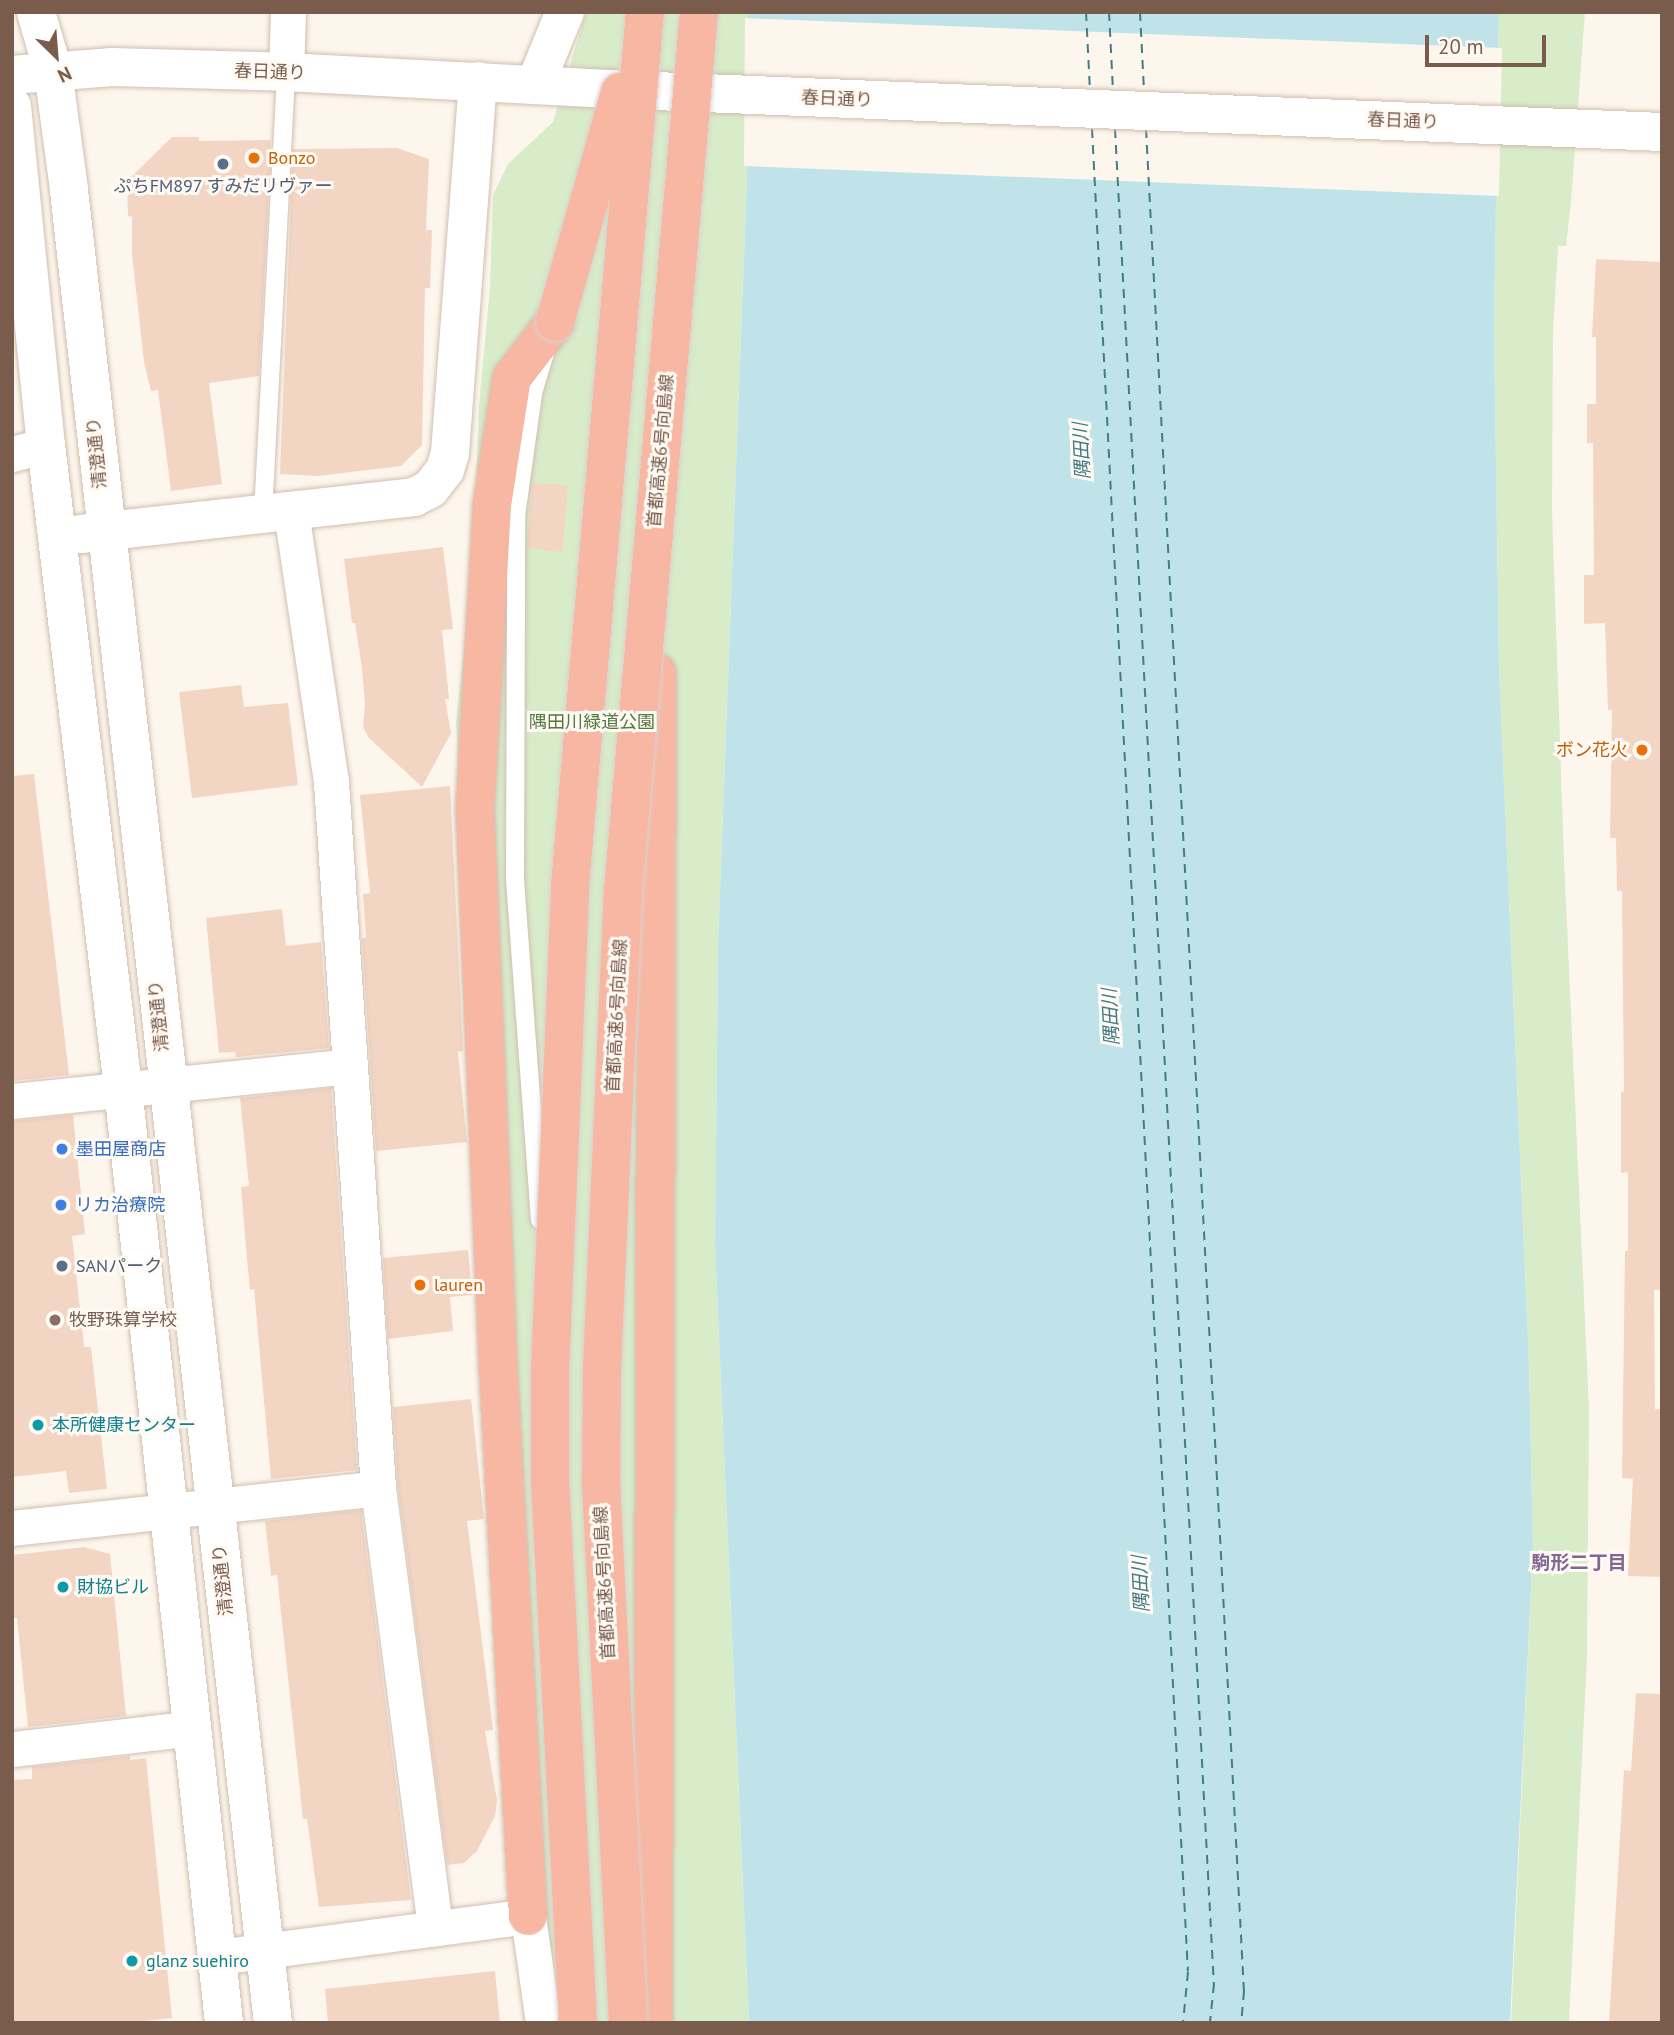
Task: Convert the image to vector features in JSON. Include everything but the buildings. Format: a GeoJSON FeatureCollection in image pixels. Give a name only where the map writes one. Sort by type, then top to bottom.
{"type":"FeatureCollection","features":[{"type":"Feature","properties":{"kind":"highway"},"geometry":{"type":"LineString","coordinates":[[528,1916],[498,1365],[475,809],[492,505],[512,378],[555,322],[620,94],[635,12]]}},
{"type":"Feature","properties":{"kind":"highway"},"geometry":{"type":"LineString","coordinates":[[578,2023],[550,1480],[550,1370],[570,886],[645,12]]}},
{"type":"Feature","properties":{"kind":"highway","name":"首都高速6号向島線"},"geometry":{"type":"LineString","coordinates":[[628,2023],[601,1483],[602,1369],[623,891],[699,12]]}},
{"type":"Feature","properties":{"kind":"highway"},"geometry":{"type":"LineString","coordinates":[[653,2023],[658,485]]}},
{"type":"Feature","properties":{"kind":"main road","name":"清澄通り"},"geometry":{"type":"LineString","coordinates":[[36,12],[53,71],[71,204],[273,2023]]}},
{"type":"Feature","properties":{"kind":"main road"},"geometry":{"type":"LineString","coordinates":[[535,85],[565,12]]}},
{"type":"Feature","properties":{"kind":"main road","name":"春日通り"},"geometry":{"type":"LineString","coordinates":[[12,75],[112,67],[286,72],[606,89],[1662,132]]}},
{"type":"Feature","properties":{"kind":"main road"},"geometry":{"type":"LineString","coordinates":[[58,536],[414,496],[430,489],[445,470],[450,453],[478,81]]}},
{"type":"Feature","properties":{"kind":"main road"},"geometry":{"type":"LineString","coordinates":[[12,106],[29,450],[58,536],[123,1088],[224,2023]]}},
{"type":"Feature","properties":{"kind":"street"},"geometry":{"type":"LineString","coordinates":[[286,72],[288,12]]}},
{"type":"Feature","properties":{"kind":"street"},"geometry":{"type":"LineString","coordinates":[[277,512],[331,782],[378,1488],[435,1928]]}},
{"type":"Feature","properties":{"kind":"street"},"geometry":{"type":"LineString","coordinates":[[12,1101],[348,1066]]}},
{"type":"Feature","properties":{"kind":"street"},"geometry":{"type":"LineString","coordinates":[[12,1528],[169,1510],[215,1508],[378,1488]]}},
{"type":"Feature","properties":{"kind":"street"},"geometry":{"type":"LineString","coordinates":[[12,1749],[193,1728]]}},
{"type":"Feature","properties":{"kind":"street"},"geometry":{"type":"LineString","coordinates":[[217,1957],[528,1916],[543,2023]]}},
{"type":"Feature","properties":{"kind":"lane"},"geometry":{"type":"LineString","coordinates":[[277,512],[286,72]]}},
{"type":"Feature","properties":{"kind":"lane"},"geometry":{"type":"LineString","coordinates":[[550,1370],[515,877],[516,516],[533,393],[555,322]]}},
{"type":"Feature","properties":{"kind":"green space","name":"隅田川緑道公園"},"geometry":{"type":"Polygon","coordinates":[[[586,12],[748,12],[747,177],[718,945],[715,1245],[749,2023],[547,2023],[463,853],[456,721],[473,569],[479,405],[490,287],[493,195],[508,164],[553,122],[586,12]]]}},
{"type":"Feature","properties":{"kind":"green space"},"geometry":{"type":"Polygon","coordinates":[[[1499,12],[1585,12],[1571,202],[1566,246],[1558,246],[1553,333],[1552,511],[1564,859],[1589,1409],[1587,1656],[1569,2023],[1511,2023],[1533,1547],[1529,1365],[1499,667],[1494,329],[1499,12]]]}},
{"type":"Feature","properties":{"kind":"water","name":"隅田川"},"geometry":{"type":"Polygon","coordinates":[[[748,12],[1499,12],[1494,329],[1499,667],[1529,1365],[1533,1547],[1510,2023],[749,2023],[715,1245],[718,945],[747,177],[748,12]]]}},
{"type":"Feature","properties":{"kind":"pier"},"geometry":{"type":"Polygon","coordinates":[[[745,18],[1502,48],[1499,196],[744,166],[745,18]]]}},
{"type":"Feature","properties":{"kind":"ferry route"},"geometry":{"type":"LineString","coordinates":[[1086,12],[1090,92]]}},
{"type":"Feature","properties":{"kind":"ferry route"},"geometry":{"type":"LineString","coordinates":[[1109,12],[1113,92]]}},
{"type":"Feature","properties":{"kind":"ferry route"},"geometry":{"type":"LineString","coordinates":[[1140,12],[1144,92]]}},
{"type":"Feature","properties":{"kind":"ferry route"},"geometry":{"type":"LineString","coordinates":[[1092,129],[1188,1972],[1183,2023]]}},
{"type":"Feature","properties":{"kind":"ferry route"},"geometry":{"type":"LineString","coordinates":[[1115,129],[1214,1984],[1210,2023]]}},
{"type":"Feature","properties":{"kind":"ferry route"},"geometry":{"type":"LineString","coordinates":[[1146,129],[1244,1991],[1241,2023]]}},
{"type":"Feature","properties":{"kind":"place","name":"Bonzo"},"geometry":{"type":"Point","coordinates":[254,158]}},
{"type":"Feature","properties":{"kind":"place","name":"ぷちFM897 すみだリヴァー"},"geometry":{"type":"Point","coordinates":[223,164]}},
{"type":"Feature","properties":{"kind":"place","name":"ボン花火"},"geometry":{"type":"Point","coordinates":[1642,750]}},
{"type":"Feature","properties":{"kind":"place","name":"墨田屋商店"},"geometry":{"type":"Point","coordinates":[62,1149]}},
{"type":"Feature","properties":{"kind":"place","name":"リカ治療院"},"geometry":{"type":"Point","coordinates":[61,1205]}},
{"type":"Feature","properties":{"kind":"place","name":"SANパーク"},"geometry":{"type":"Point","coordinates":[62,1266]}},
{"type":"Feature","properties":{"kind":"place","name":"lauren"},"geometry":{"type":"Point","coordinates":[420,1285]}},
{"type":"Feature","properties":{"kind":"place","name":"牧野珠算学校"},"geometry":{"type":"Point","coordinates":[55,1320]}},
{"type":"Feature","properties":{"kind":"place","name":"本所健康センター"},"geometry":{"type":"Point","coordinates":[38,1425]}},
{"type":"Feature","properties":{"kind":"place","name":"財協ビル"},"geometry":{"type":"Point","coordinates":[63,1587]}},
{"type":"Feature","properties":{"kind":"place","name":"glanz suehiro"},"geometry":{"type":"Point","coordinates":[132,1961]}},
{"type":"Feature","properties":{"kind":"district","name":"駒形二丁目"},"geometry":{"type":"Point","coordinates":[1579,1563]}}]}
